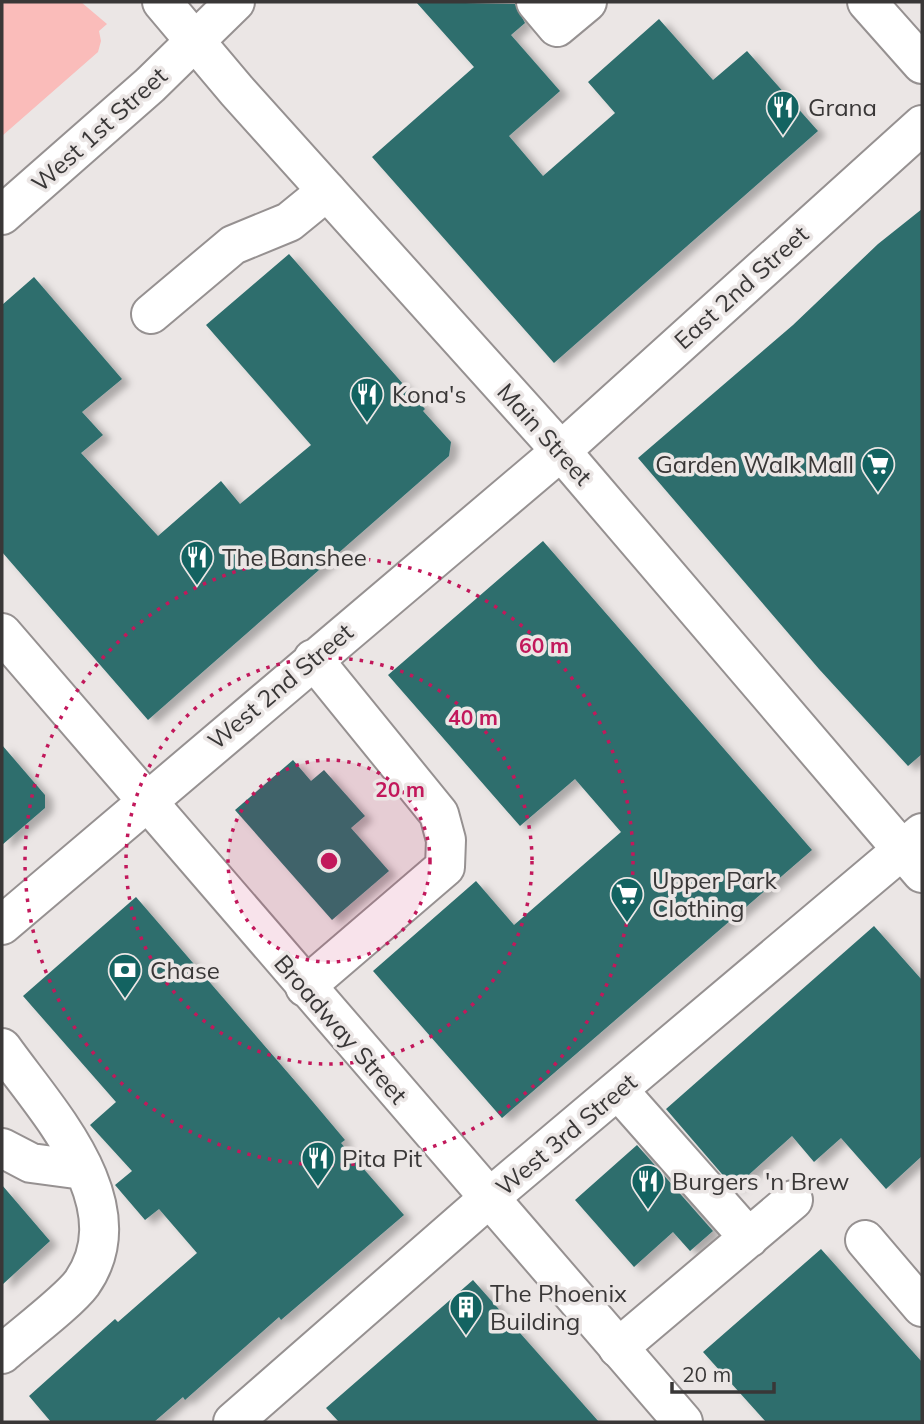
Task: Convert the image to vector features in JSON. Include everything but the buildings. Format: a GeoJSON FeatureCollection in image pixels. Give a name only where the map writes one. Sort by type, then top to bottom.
{"type":"FeatureCollection","features":[{"type":"Feature","properties":{"kind":"street","name":"Main Street"},"geometry":{"type":"LineString","coordinates":[[162,2],[916,852]]}},
{"type":"Feature","properties":{"kind":"street","name":"West 1st Street"},"geometry":{"type":"LineString","coordinates":[[2,215],[195,42],[235,2]]}},
{"type":"Feature","properties":{"kind":"street"},"geometry":{"type":"LineString","coordinates":[[536,2],[557,27],[587,2]]}},
{"type":"Feature","properties":{"kind":"street"},"geometry":{"type":"LineString","coordinates":[[867,2],[922,64]]}},
{"type":"Feature","properties":{"kind":"street","name":"East 2nd Street"},"geometry":{"type":"LineString","coordinates":[[561,450],[922,124]]}},
{"type":"Feature","properties":{"kind":"street"},"geometry":{"type":"LineString","coordinates":[[151,314],[233,245],[289,222],[327,191]]}},
{"type":"Feature","properties":{"kind":"street","name":"West 2nd Street"},"geometry":{"type":"LineString","coordinates":[[2,925],[561,450]]}},
{"type":"Feature","properties":{"kind":"street","name":"Broadway Street"},"geometry":{"type":"LineString","coordinates":[[2,634],[683,1422]]}},
{"type":"Feature","properties":{"kind":"street"},"geometry":{"type":"LineString","coordinates":[[305,987],[445,867],[447,853],[439,814],[313,659]]}},
{"type":"Feature","properties":{"kind":"street","name":"West 3rd Street"},"geometry":{"type":"LineString","coordinates":[[233,1422],[488,1199],[618,1090],[916,852]]}},
{"type":"Feature","properties":{"kind":"street"},"geometry":{"type":"LineString","coordinates":[[2,1048],[75,1150],[98,1203],[101,1236],[82,1283],[2,1354]]}},
{"type":"Feature","properties":{"kind":"street"},"geometry":{"type":"LineString","coordinates":[[618,1090],[749,1238]]}},
{"type":"Feature","properties":{"kind":"street"},"geometry":{"type":"LineString","coordinates":[[2,1148],[31,1163],[83,1170]]}},
{"type":"Feature","properties":{"kind":"street"},"geometry":{"type":"LineString","coordinates":[[618,1348],[793,1200]]}},
{"type":"Feature","properties":{"kind":"street"},"geometry":{"type":"LineString","coordinates":[[865,1240],[922,1307]]}},
{"type":"Feature","properties":{"kind":"shaded area"},"geometry":{"type":"Polygon","coordinates":[[[2,2],[81,2],[107,24],[99,31],[101,41],[98,52],[2,136],[2,2]]]}},
{"type":"Feature","properties":{"kind":"place","name":"Grana"},"geometry":{"type":"Point","coordinates":[783,137]}},
{"type":"Feature","properties":{"kind":"place","name":"Kona's"},"geometry":{"type":"Point","coordinates":[367,424]}},
{"type":"Feature","properties":{"kind":"place","name":"Garden Walk Mall"},"geometry":{"type":"Point","coordinates":[878,494]}},
{"type":"Feature","properties":{"kind":"place","name":"The Banshee"},"geometry":{"type":"Point","coordinates":[197,587]}},
{"type":"Feature","properties":{"kind":"place","name":"Upper Park Clothing"},"geometry":{"type":"Point","coordinates":[627,924]}},
{"type":"Feature","properties":{"kind":"place","name":"Chase"},"geometry":{"type":"Point","coordinates":[125,1000]}},
{"type":"Feature","properties":{"kind":"place","name":"Pita Pit"},"geometry":{"type":"Point","coordinates":[318,1188]}},
{"type":"Feature","properties":{"kind":"place","name":"Burgers 'n Brew"},"geometry":{"type":"Point","coordinates":[648,1211]}},
{"type":"Feature","properties":{"kind":"place","name":"The Phoenix Building"},"geometry":{"type":"Point","coordinates":[466,1337]}}]}
